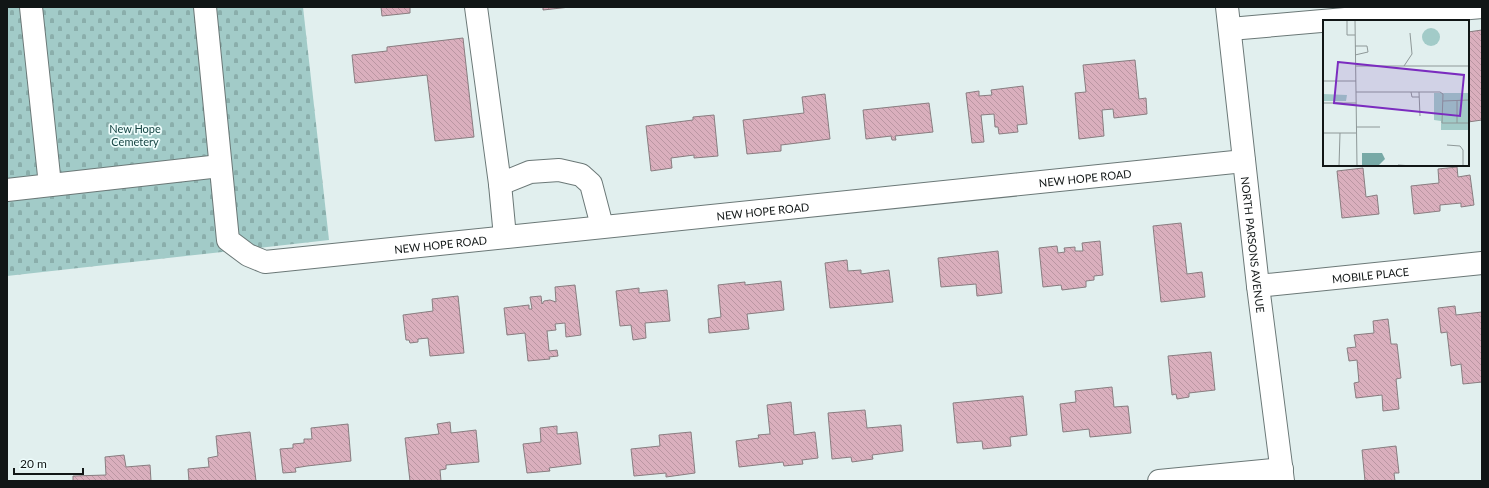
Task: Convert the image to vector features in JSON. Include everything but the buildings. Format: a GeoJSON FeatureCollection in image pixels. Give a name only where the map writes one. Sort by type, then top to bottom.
{"type":"FeatureCollection","features":[{"type":"Feature","properties":{"kind":"street"},"geometry":{"type":"LineString","coordinates":[[31,7],[50,185]]}},
{"type":"Feature","properties":{"kind":"street"},"geometry":{"type":"LineString","coordinates":[[7,190],[220,166],[205,7]]}},
{"type":"Feature","properties":{"kind":"street"},"geometry":{"type":"LineString","coordinates":[[476,7],[500,184],[505,237]]}},
{"type":"Feature","properties":{"kind":"street","name":"NORTH PARSONS AVENUE"},"geometry":{"type":"LineString","coordinates":[[1227,7],[1258,286],[1282,475]]}},
{"type":"Feature","properties":{"kind":"street"},"geometry":{"type":"LineString","coordinates":[[1333,20],[1482,7]]}},
{"type":"Feature","properties":{"kind":"street"},"geometry":{"type":"LineString","coordinates":[[1230,29],[1323,21]]}},
{"type":"Feature","properties":{"kind":"street","name":"NEW HOPE ROAD"},"geometry":{"type":"LineString","coordinates":[[220,166],[228,240],[248,255],[265,262],[602,226],[1244,161]]}},
{"type":"Feature","properties":{"kind":"street"},"geometry":{"type":"LineString","coordinates":[[500,184],[530,172],[559,170],[581,175],[591,184],[602,226]]}},
{"type":"Feature","properties":{"kind":"street","name":"MOBILE PLACE"},"geometry":{"type":"LineString","coordinates":[[1258,286],[1482,263]]}},
{"type":"Feature","properties":{"kind":"street"},"geometry":{"type":"LineString","coordinates":[[1159,481],[1282,475]]}},
{"type":"Feature","properties":{"kind":"green space","name":"New Hope Cemetery"},"geometry":{"type":"Polygon","coordinates":[[[7,7],[303,7],[329,240],[7,276],[7,7]]]}}]}
